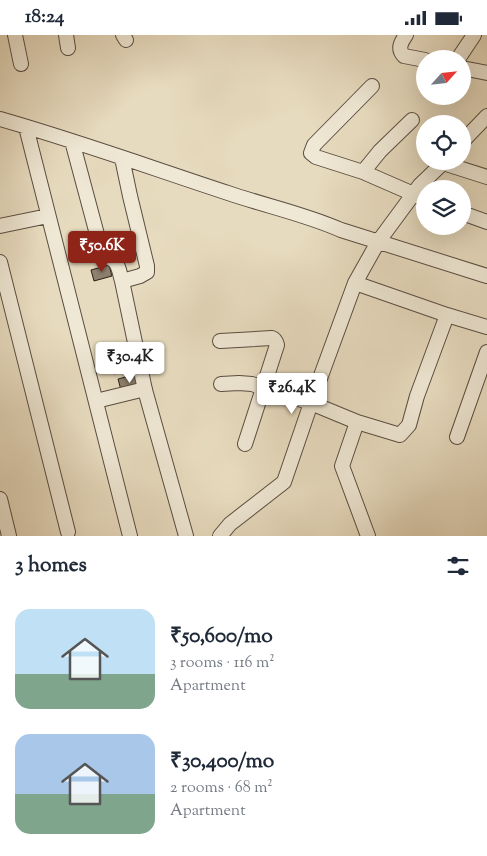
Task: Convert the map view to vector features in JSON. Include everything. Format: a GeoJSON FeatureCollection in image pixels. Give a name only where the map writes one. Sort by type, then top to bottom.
{"type":"FeatureCollection","features":[{"type":"Feature","properties":{"kind":"street"},"geometry":{"type":"LineString","coordinates":[[15,35],[21,64]]}},
{"type":"Feature","properties":{"kind":"street"},"geometry":{"type":"LineString","coordinates":[[406,35],[400,46],[400,51],[404,56],[416,58]]}},
{"type":"Feature","properties":{"kind":"street"},"geometry":{"type":"LineString","coordinates":[[464,50],[474,35]]}},
{"type":"Feature","properties":{"kind":"street"},"geometry":{"type":"LineString","coordinates":[[471,70],[487,73]]}},
{"type":"Feature","properties":{"kind":"street"},"geometry":{"type":"LineString","coordinates":[[372,86],[314,145],[311,153],[316,157],[363,173],[416,196]]}},
{"type":"Feature","properties":{"kind":"street"},"geometry":{"type":"LineString","coordinates":[[471,133],[487,116]]}},
{"type":"Feature","properties":{"kind":"street"},"geometry":{"type":"LineString","coordinates":[[0,119],[487,276]]}},
{"type":"Feature","properties":{"kind":"street"},"geometry":{"type":"LineString","coordinates":[[363,173],[380,151],[412,120]]}},
{"type":"Feature","properties":{"kind":"street"},"geometry":{"type":"LineString","coordinates":[[26,127],[130,536]]}},
{"type":"Feature","properties":{"kind":"street"},"geometry":{"type":"LineString","coordinates":[[72,141],[102,253],[116,264],[122,281],[145,389],[186,536]]}},
{"type":"Feature","properties":{"kind":"street"},"geometry":{"type":"LineString","coordinates":[[122,158],[147,266],[147,272],[122,281]]}},
{"type":"Feature","properties":{"kind":"street"},"geometry":{"type":"LineString","coordinates":[[425,180],[436,170]]}},
{"type":"Feature","properties":{"kind":"street"},"geometry":{"type":"LineString","coordinates":[[467,170],[487,177]]}},
{"type":"Feature","properties":{"kind":"street"},"geometry":{"type":"LineString","coordinates":[[220,536],[230,524],[284,482],[356,283],[378,242],[416,200]]}},
{"type":"Feature","properties":{"kind":"street"},"geometry":{"type":"LineString","coordinates":[[0,226],[48,216]]}},
{"type":"Feature","properties":{"kind":"street"},"geometry":{"type":"LineString","coordinates":[[471,216],[487,222]]}},
{"type":"Feature","properties":{"kind":"street"},"geometry":{"type":"LineString","coordinates":[[0,262],[68,532]]}},
{"type":"Feature","properties":{"kind":"street"},"geometry":{"type":"LineString","coordinates":[[356,283],[487,327]]}},
{"type":"Feature","properties":{"kind":"street"},"geometry":{"type":"LineString","coordinates":[[221,384],[239,383],[263,387],[311,403],[357,422],[400,435],[409,425],[417,396],[447,315]]}},
{"type":"Feature","properties":{"kind":"street"},"geometry":{"type":"LineString","coordinates":[[220,341],[274,339],[277,345],[245,444]]}},
{"type":"Feature","properties":{"kind":"street"},"geometry":{"type":"LineString","coordinates":[[457,437],[487,353]]}},
{"type":"Feature","properties":{"kind":"street"},"geometry":{"type":"LineString","coordinates":[[96,401],[145,389]]}},
{"type":"Feature","properties":{"kind":"street"},"geometry":{"type":"LineString","coordinates":[[357,422],[342,466],[368,536]]}},
{"type":"Feature","properties":{"kind":"street"},"geometry":{"type":"LineString","coordinates":[[0,499],[9,536]]}},
{"type":"Feature","properties":{"kind":"building"},"geometry":{"type":"Polygon","coordinates":[[[109,265],[112,276],[94,281],[91,270],[109,265]]]}},
{"type":"Feature","properties":{"kind":"building"},"geometry":{"type":"Polygon","coordinates":[[[126,356],[128,364],[133,362],[134,368],[114,374],[110,361],[126,356]]]}},
{"type":"Feature","properties":{"kind":"building"},"geometry":{"type":"Polygon","coordinates":[[[137,374],[141,390],[122,394],[118,379],[137,374]]]}}]}
